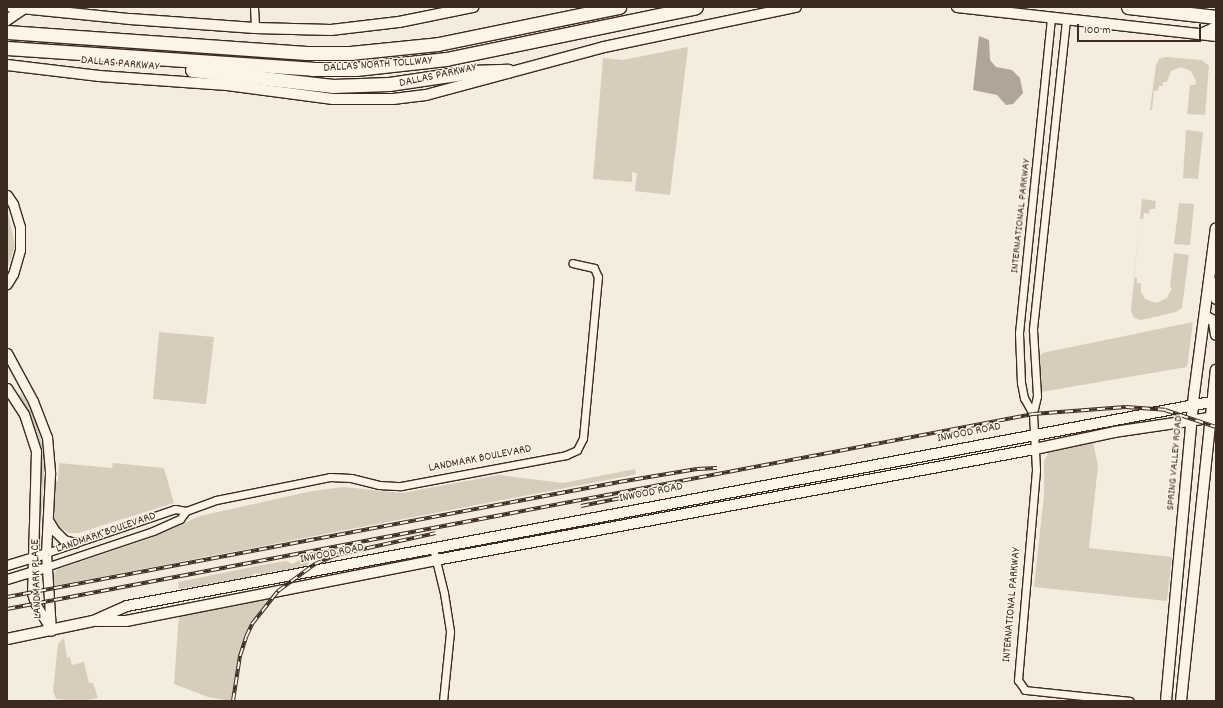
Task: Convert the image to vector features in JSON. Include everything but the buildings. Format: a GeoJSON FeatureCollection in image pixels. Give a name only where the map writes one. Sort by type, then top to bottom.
{"type":"FeatureCollection","features":[{"type":"Feature","properties":{"kind":"highway","name":"DALLAS NORTH TOLLWAY"},"geometry":{"type":"LineString","coordinates":[[10,32],[306,53],[350,53],[438,44],[603,9],[619,7]]}},
{"type":"Feature","properties":{"kind":"highway","name":"DALLAS NORTH TOLLWAY"},"geometry":{"type":"LineString","coordinates":[[7,48],[119,57],[312,69],[401,65],[446,59],[696,7]]}},
{"type":"Feature","properties":{"kind":"highway"},"geometry":{"type":"LineString","coordinates":[[1128,7],[1216,17]]}},
{"type":"Feature","properties":{"kind":"highway"},"geometry":{"type":"LineString","coordinates":[[119,57],[172,68],[333,86],[390,84],[470,72],[508,71]]}},
{"type":"Feature","properties":{"kind":"main road"},"geometry":{"type":"LineString","coordinates":[[11,7],[255,28],[331,30],[367,27],[473,7]]}},
{"type":"Feature","properties":{"kind":"main road","name":"DALLAS PARKWAY"},"geometry":{"type":"LineString","coordinates":[[8,64],[99,76],[227,85],[333,99],[367,101],[426,94],[508,71],[604,47],[796,7]]}},
{"type":"Feature","properties":{"kind":"main road"},"geometry":{"type":"LineString","coordinates":[[957,7],[1216,36]]}},
{"type":"Feature","properties":{"kind":"main road"},"geometry":{"type":"LineString","coordinates":[[7,20],[25,8]]}},
{"type":"Feature","properties":{"kind":"main road"},"geometry":{"type":"LineString","coordinates":[[1200,34],[1216,27]]}},
{"type":"Feature","properties":{"kind":"main road","name":"SPRING VALLEY ROAD"},"geometry":{"type":"LineString","coordinates":[[1166,701],[1192,418],[1216,228]]}},
{"type":"Feature","properties":{"kind":"main road"},"geometry":{"type":"LineString","coordinates":[[1213,257],[1216,299]]}},
{"type":"Feature","properties":{"kind":"main road"},"geometry":{"type":"LineString","coordinates":[[1205,316],[1214,321],[1216,335]]}},
{"type":"Feature","properties":{"kind":"main road"},"geometry":{"type":"LineString","coordinates":[[1181,701],[1213,417],[1216,370]]}},
{"type":"Feature","properties":{"kind":"main road","name":"INWOOD ROAD"},"geometry":{"type":"LineString","coordinates":[[7,639],[52,631],[93,621],[127,606],[1214,401]]}},
{"type":"Feature","properties":{"kind":"main road","name":"INWOOD ROAD"},"geometry":{"type":"LineString","coordinates":[[93,621],[126,621],[436,560],[608,530],[1192,418],[1213,417]]}},
{"type":"Feature","properties":{"kind":"main road"},"geometry":{"type":"LineString","coordinates":[[836,472],[839,486]]}},
{"type":"Feature","properties":{"kind":"main road"},"geometry":{"type":"LineString","coordinates":[[604,515],[608,530]]}},
{"type":"Feature","properties":{"kind":"main road"},"geometry":{"type":"LineString","coordinates":[[1175,598],[1192,600]]}},
{"type":"Feature","properties":{"kind":"main road"},"geometry":{"type":"LineString","coordinates":[[167,599],[171,612]]}},
{"type":"Feature","properties":{"kind":"street"},"geometry":{"type":"LineString","coordinates":[[254,7],[255,28]]}},
{"type":"Feature","properties":{"kind":"street","name":"INTERNATIONAL PARKWAY"},"geometry":{"type":"LineString","coordinates":[[1033,414],[1024,398],[1019,334],[1051,18]]}},
{"type":"Feature","properties":{"kind":"street","name":"INTERNATIONAL PARKWAY"},"geometry":{"type":"LineString","coordinates":[[1066,20],[1033,330],[1037,396],[1033,414],[1036,470],[1018,680],[1025,690],[1129,701]]}},
{"type":"Feature","properties":{"kind":"street"},"geometry":{"type":"LineString","coordinates":[[7,195],[13,204],[20,227],[20,250],[13,274],[7,284]]}},
{"type":"Feature","properties":{"kind":"street","name":"LANDMARK BOULEVARD"},"geometry":{"type":"LineString","coordinates":[[7,565],[176,509],[186,511],[216,500],[330,477],[351,478],[379,485],[401,486],[566,455],[577,450],[582,438],[598,277],[594,268],[573,263]]}},
{"type":"Feature","properties":{"kind":"street","name":"LANDMARK PLACE"},"geometry":{"type":"LineString","coordinates":[[7,353],[20,380],[34,401],[47,437],[50,474],[46,567],[52,631]]}},
{"type":"Feature","properties":{"kind":"street"},"geometry":{"type":"LineString","coordinates":[[7,388],[20,380]]}},
{"type":"Feature","properties":{"kind":"street","name":"LANDMARK PLACE"},"geometry":{"type":"LineString","coordinates":[[7,388],[24,414],[36,451],[31,572],[35,603],[52,631]]}},
{"type":"Feature","properties":{"kind":"street","name":"LANDMARK BOULEVARD"},"geometry":{"type":"LineString","coordinates":[[7,579],[153,531],[180,519],[186,511]]}},
{"type":"Feature","properties":{"kind":"street"},"geometry":{"type":"LineString","coordinates":[[48,520],[55,531],[64,540],[75,542]]}},
{"type":"Feature","properties":{"kind":"street"},"geometry":{"type":"LineString","coordinates":[[433,548],[450,632],[443,701]]}},
{"type":"Feature","properties":{"kind":"shaded area"},"geometry":{"type":"Polygon","coordinates":[[[979,36],[989,40],[990,60],[996,67],[1012,70],[1020,78],[1023,93],[1013,104],[1006,105],[997,95],[973,90],[979,36]]]}},
{"type":"Feature","properties":{"kind":"shaded area"},"geometry":{"type":"Polygon","coordinates":[[[688,47],[670,195],[635,191],[637,173],[632,172],[632,182],[593,179],[603,58],[623,60],[688,47]]]}},
{"type":"Feature","properties":{"kind":"shaded area"},"geometry":{"type":"Polygon","coordinates":[[[1166,57],[1202,60],[1209,66],[1205,115],[1187,114],[1190,85],[1195,85],[1196,82],[1191,71],[1181,67],[1171,71],[1167,82],[1163,82],[1163,86],[1159,86],[1158,91],[1154,91],[1152,110],[1150,110],[1156,65],[1159,59],[1166,57]]]}},
{"type":"Feature","properties":{"kind":"shaded area"},"geometry":{"type":"Polygon","coordinates":[[[1186,130],[1203,132],[1198,179],[1183,178],[1186,130]]]}},
{"type":"Feature","properties":{"kind":"shaded area"},"geometry":{"type":"Polygon","coordinates":[[[1142,199],[1156,201],[1155,209],[1150,209],[1149,214],[1144,213],[1143,219],[1140,219],[1142,199]]]}},
{"type":"Feature","properties":{"kind":"shaded area"},"geometry":{"type":"Polygon","coordinates":[[[1179,203],[1194,204],[1190,245],[1174,244],[1179,203]]]}},
{"type":"Feature","properties":{"kind":"shaded area"},"geometry":{"type":"Polygon","coordinates":[[[7,208],[15,246],[7,269],[7,208]]]}},
{"type":"Feature","properties":{"kind":"shaded area"},"geometry":{"type":"Polygon","coordinates":[[[1174,253],[1189,255],[1182,308],[1176,312],[1141,320],[1134,318],[1131,311],[1134,277],[1137,278],[1137,283],[1141,283],[1141,292],[1145,299],[1156,303],[1167,298],[1172,288],[1170,287],[1174,253]]]}},
{"type":"Feature","properties":{"kind":"shaded area"},"geometry":{"type":"Polygon","coordinates":[[[1193,322],[1187,367],[1041,392],[1039,358],[1042,353],[1193,322]]]}},
{"type":"Feature","properties":{"kind":"shaded area"},"geometry":{"type":"Polygon","coordinates":[[[159,332],[214,337],[206,404],[153,399],[159,332]]]}},
{"type":"Feature","properties":{"kind":"shaded area"},"geometry":{"type":"Polygon","coordinates":[[[21,393],[34,414],[45,454],[40,542],[41,454],[34,425],[19,395],[21,393]]]}},
{"type":"Feature","properties":{"kind":"shaded area"},"geometry":{"type":"Polygon","coordinates":[[[1093,441],[1098,466],[1089,548],[1172,557],[1167,601],[1034,587],[1044,495],[1044,461],[1050,450],[1093,441]]]}},
{"type":"Feature","properties":{"kind":"shaded area"},"geometry":{"type":"Polygon","coordinates":[[[59,463],[112,468],[113,463],[164,468],[174,503],[78,533],[69,533],[59,527],[52,516],[54,481],[58,481],[59,463]]]}},
{"type":"Feature","properties":{"kind":"shaded area"},"geometry":{"type":"Polygon","coordinates":[[[635,469],[636,474],[628,476],[53,586],[52,580],[56,570],[151,538],[200,516],[312,491],[344,487],[402,493],[499,475],[563,483],[635,469]]]}},
{"type":"Feature","properties":{"kind":"shaded area"},"geometry":{"type":"Polygon","coordinates":[[[299,560],[309,560],[309,563],[307,566],[261,574],[256,573],[250,577],[179,589],[178,582],[286,561],[293,564],[299,560]]]}},
{"type":"Feature","properties":{"kind":"shaded area"},"geometry":{"type":"Polygon","coordinates":[[[270,597],[251,623],[245,637],[231,701],[208,697],[174,684],[179,614],[270,597]]]}},
{"type":"Feature","properties":{"kind":"shaded area"},"geometry":{"type":"Polygon","coordinates":[[[64,638],[67,658],[70,657],[72,665],[84,662],[89,683],[93,683],[98,698],[81,701],[56,699],[53,691],[58,644],[64,638]]]}},
{"type":"Feature","properties":{"kind":"railway"},"geometry":{"type":"LineString","coordinates":[[7,609],[1033,414],[1126,407],[1165,410],[1216,427]]}},
{"type":"Feature","properties":{"kind":"railway"},"geometry":{"type":"LineString","coordinates":[[7,597],[619,482],[697,469],[717,468]]}},
{"type":"Feature","properties":{"kind":"railway"},"geometry":{"type":"LineString","coordinates":[[581,506],[656,491]]}},
{"type":"Feature","properties":{"kind":"railway"},"geometry":{"type":"LineString","coordinates":[[233,701],[240,656],[246,637],[252,624],[278,591],[315,564],[336,555],[436,533]]}}]}
